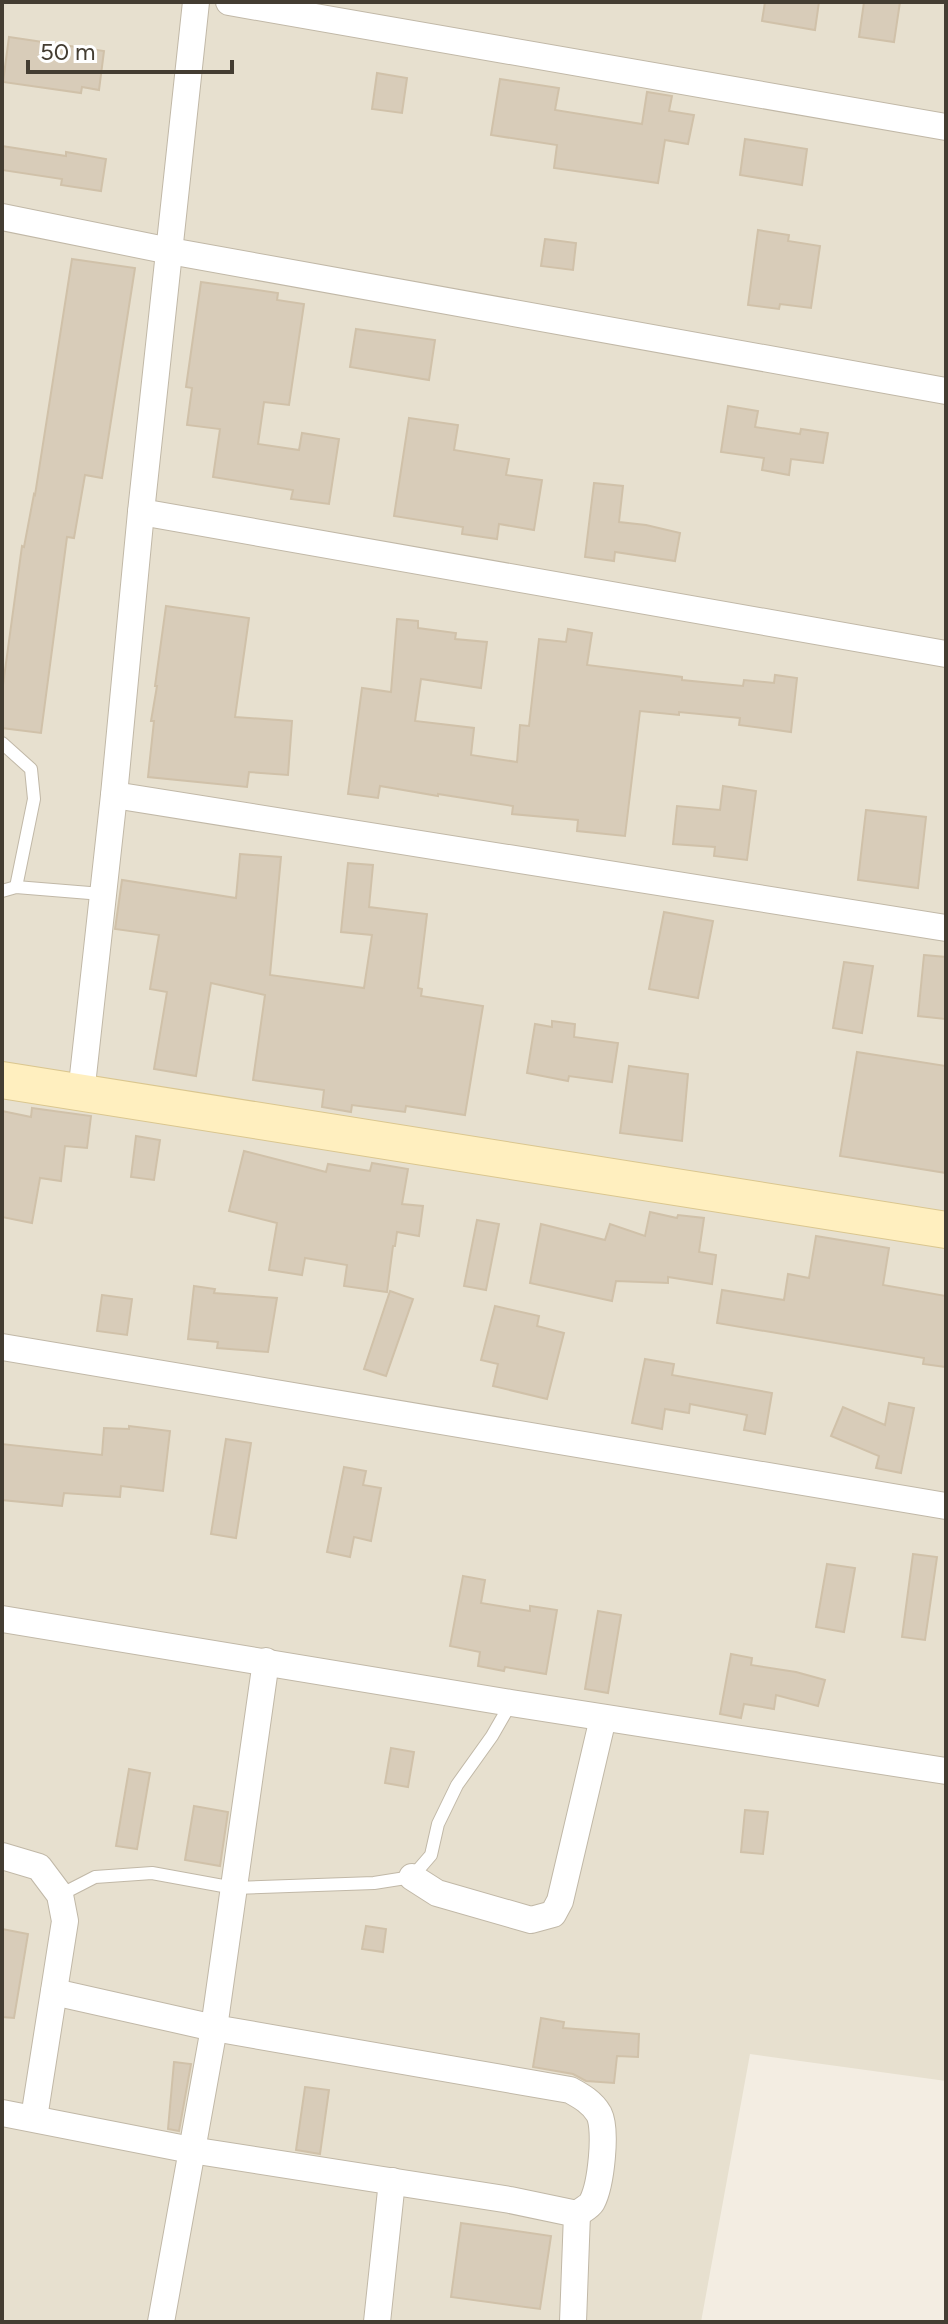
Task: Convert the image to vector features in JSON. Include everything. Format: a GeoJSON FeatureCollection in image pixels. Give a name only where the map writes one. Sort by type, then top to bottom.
{"type":"FeatureCollection","features":[{"type":"Feature","properties":{"kind":"street"},"geometry":{"type":"LineString","coordinates":[[81,1094],[196,2]]}},
{"type":"Feature","properties":{"kind":"street"},"geometry":{"type":"LineString","coordinates":[[229,2],[946,127]]}},
{"type":"Feature","properties":{"kind":"street"},"geometry":{"type":"LineString","coordinates":[[2,217],[170,251],[946,391]]}},
{"type":"Feature","properties":{"kind":"street"},"geometry":{"type":"LineString","coordinates":[[141,512],[946,654]]}},
{"type":"Feature","properties":{"kind":"street"},"geometry":{"type":"LineString","coordinates":[[114,795],[946,928]]}},
{"type":"Feature","properties":{"kind":"street"},"geometry":{"type":"LineString","coordinates":[[2,1080],[946,1230]]}},
{"type":"Feature","properties":{"kind":"street"},"geometry":{"type":"LineString","coordinates":[[2,1347],[946,1506]]}},
{"type":"Feature","properties":{"kind":"street"},"geometry":{"type":"LineString","coordinates":[[2,1619],[946,1771]]}},
{"type":"Feature","properties":{"kind":"street"},"geometry":{"type":"LineString","coordinates":[[161,2322],[214,2028],[266,1661]]}},
{"type":"Feature","properties":{"kind":"street"},"geometry":{"type":"LineString","coordinates":[[412,1877],[437,1893],[531,1920],[553,1914],[560,1901],[603,1718]]}},
{"type":"Feature","properties":{"kind":"street"},"geometry":{"type":"LineString","coordinates":[[2,1856],[39,1867],[60,1895],[65,1921],[34,2118]]}},
{"type":"Feature","properties":{"kind":"street"},"geometry":{"type":"LineString","coordinates":[[2,2113],[191,2150],[510,2200],[577,2214],[591,2204],[601,2175],[600,2116],[588,2100],[570,2090],[214,2028],[54,1992]]}},
{"type":"Feature","properties":{"kind":"street"},"geometry":{"type":"LineString","coordinates":[[377,2322],[392,2181]]}},
{"type":"Feature","properties":{"kind":"street"},"geometry":{"type":"LineString","coordinates":[[573,2322],[577,2214]]}},
{"type":"Feature","properties":{"kind":"lane"},"geometry":{"type":"LineString","coordinates":[[2,743],[31,769],[34,799],[16,887]]}},
{"type":"Feature","properties":{"kind":"lane"},"geometry":{"type":"LineString","coordinates":[[2,891],[16,887],[102,894]]}},
{"type":"Feature","properties":{"kind":"lane"},"geometry":{"type":"LineString","coordinates":[[60,1895],[95,1877],[152,1873],[234,1888],[374,1883],[412,1877],[431,1855],[438,1824],[457,1785],[511,1703]]}},
{"type":"Feature","properties":{"kind":"shaded area"},"geometry":{"type":"Polygon","coordinates":[[[2,2],[946,2],[946,2081],[750,2054],[701,2322],[2,2322],[2,2]]]}},
{"type":"Feature","properties":{"kind":"building"},"geometry":{"type":"Polygon","coordinates":[[[765,2],[819,2],[815,30],[762,21],[765,2]]]}},
{"type":"Feature","properties":{"kind":"building"},"geometry":{"type":"Polygon","coordinates":[[[864,2],[900,2],[894,42],[859,37],[864,2]]]}},
{"type":"Feature","properties":{"kind":"building"},"geometry":{"type":"Polygon","coordinates":[[[9,37],[104,51],[99,90],[82,87],[81,93],[3,82],[9,37]]]}},
{"type":"Feature","properties":{"kind":"building"},"geometry":{"type":"Polygon","coordinates":[[[377,73],[407,78],[402,113],[372,109],[377,73]]]}},
{"type":"Feature","properties":{"kind":"building"},"geometry":{"type":"Polygon","coordinates":[[[500,79],[559,88],[555,110],[642,124],[647,92],[672,96],[669,111],[694,115],[688,144],[665,140],[658,183],[554,168],[557,145],[491,135],[500,79]]]}},
{"type":"Feature","properties":{"kind":"building"},"geometry":{"type":"Polygon","coordinates":[[[745,139],[807,149],[802,185],[740,175],[745,139]]]}},
{"type":"Feature","properties":{"kind":"building"},"geometry":{"type":"Polygon","coordinates":[[[2,146],[106,159],[101,191],[61,185],[62,179],[2,170],[2,146]]]}},
{"type":"Feature","properties":{"kind":"building"},"geometry":{"type":"Polygon","coordinates":[[[758,230],[789,235],[788,241],[820,246],[811,308],[780,304],[779,309],[748,305],[758,230]]]}},
{"type":"Feature","properties":{"kind":"building"},"geometry":{"type":"Polygon","coordinates":[[[545,239],[576,243],[573,270],[541,266],[545,239]]]}},
{"type":"Feature","properties":{"kind":"building"},"geometry":{"type":"Polygon","coordinates":[[[72,259],[135,268],[102,478],[85,475],[74,538],[67,537],[41,733],[2,728],[2,692],[22,546],[35,495],[72,259]]]}},
{"type":"Feature","properties":{"kind":"building"},"geometry":{"type":"Polygon","coordinates":[[[201,282],[278,293],[277,300],[304,304],[289,405],[264,402],[258,444],[299,450],[302,433],[339,439],[329,504],[291,499],[293,490],[213,477],[220,429],[187,425],[192,388],[186,387],[201,282]]]}},
{"type":"Feature","properties":{"kind":"building"},"geometry":{"type":"Polygon","coordinates":[[[356,329],[435,340],[429,380],[350,367],[356,329]]]}},
{"type":"Feature","properties":{"kind":"building"},"geometry":{"type":"Polygon","coordinates":[[[728,406],[758,411],[755,427],[800,434],[801,429],[828,433],[823,463],[791,459],[789,475],[762,470],[764,458],[721,452],[728,406]]]}},
{"type":"Feature","properties":{"kind":"building"},"geometry":{"type":"Polygon","coordinates":[[[409,418],[458,425],[454,450],[509,459],[506,475],[542,480],[534,530],[499,524],[497,539],[462,534],[463,527],[394,516],[409,418]]]}},
{"type":"Feature","properties":{"kind":"building"},"geometry":{"type":"Polygon","coordinates":[[[594,483],[623,486],[619,522],[680,533],[675,561],[615,552],[614,561],[585,557],[594,483]]]}},
{"type":"Feature","properties":{"kind":"building"},"geometry":{"type":"Polygon","coordinates":[[[166,606],[249,618],[235,717],[292,721],[288,775],[249,772],[247,787],[148,777],[154,721],[151,721],[166,606]]]}},
{"type":"Feature","properties":{"kind":"building"},"geometry":{"type":"Polygon","coordinates":[[[397,619],[418,621],[418,628],[456,633],[455,639],[487,642],[481,688],[421,679],[415,721],[474,728],[471,755],[517,762],[520,725],[529,726],[539,639],[566,642],[568,629],[592,633],[587,665],[743,686],[744,680],[774,683],[775,675],[797,678],[791,732],[739,725],[740,718],[640,711],[625,836],[577,831],[578,820],[512,814],[513,806],[438,794],[380,786],[378,798],[348,794],[362,688],[391,692],[397,619]]]}},
{"type":"Feature","properties":{"kind":"building"},"geometry":{"type":"Polygon","coordinates":[[[723,786],[756,791],[747,860],[714,856],[715,847],[673,844],[677,806],[720,810],[723,786]]]}},
{"type":"Feature","properties":{"kind":"building"},"geometry":{"type":"Polygon","coordinates":[[[866,810],[926,817],[918,888],[858,880],[866,810]]]}},
{"type":"Feature","properties":{"kind":"building"},"geometry":{"type":"Polygon","coordinates":[[[240,854],[281,857],[270,975],[364,988],[372,935],[341,932],[348,863],[373,865],[369,907],[427,914],[418,988],[422,989],[421,996],[483,1006],[465,1115],[406,1106],[405,1112],[352,1105],[351,1112],[322,1107],[324,1090],[253,1080],[265,995],[211,983],[196,1076],[154,1069],[167,992],[150,989],[159,935],[115,929],[122,880],[236,898],[240,854]]]}},
{"type":"Feature","properties":{"kind":"building"},"geometry":{"type":"Polygon","coordinates":[[[664,912],[713,921],[698,998],[649,989],[664,912]]]}},
{"type":"Feature","properties":{"kind":"building"},"geometry":{"type":"Polygon","coordinates":[[[924,955],[946,957],[945,1019],[918,1016],[924,955]]]}},
{"type":"Feature","properties":{"kind":"building"},"geometry":{"type":"Polygon","coordinates":[[[844,962],[873,966],[862,1033],[833,1028],[844,962]]]}},
{"type":"Feature","properties":{"kind":"building"},"geometry":{"type":"Polygon","coordinates":[[[552,1021],[575,1024],[574,1037],[618,1043],[612,1082],[569,1076],[568,1081],[527,1073],[535,1024],[552,1027],[552,1021]]]}},
{"type":"Feature","properties":{"kind":"building"},"geometry":{"type":"Polygon","coordinates":[[[857,1052],[946,1066],[946,1173],[840,1156],[857,1052]]]}},
{"type":"Feature","properties":{"kind":"building"},"geometry":{"type":"Polygon","coordinates":[[[629,1066],[688,1074],[682,1141],[620,1133],[629,1066]]]}},
{"type":"Feature","properties":{"kind":"building"},"geometry":{"type":"Polygon","coordinates":[[[32,1108],[91,1116],[87,1148],[65,1146],[61,1181],[40,1178],[32,1223],[2,1217],[2,1111],[31,1117],[32,1108]]]}},
{"type":"Feature","properties":{"kind":"building"},"geometry":{"type":"Polygon","coordinates":[[[136,1136],[160,1140],[154,1180],[131,1177],[136,1136]]]}},
{"type":"Feature","properties":{"kind":"building"},"geometry":{"type":"Polygon","coordinates":[[[244,1151],[326,1172],[328,1164],[370,1171],[372,1163],[408,1169],[402,1204],[423,1206],[419,1236],[397,1232],[387,1292],[344,1286],[347,1265],[305,1258],[302,1275],[269,1270],[277,1223],[229,1211],[244,1151]]]}},
{"type":"Feature","properties":{"kind":"building"},"geometry":{"type":"Polygon","coordinates":[[[650,1212],[677,1218],[678,1215],[704,1218],[699,1252],[716,1255],[712,1284],[668,1277],[668,1283],[616,1281],[612,1301],[530,1283],[541,1224],[605,1240],[610,1224],[645,1236],[650,1212]]]}},
{"type":"Feature","properties":{"kind":"building"},"geometry":{"type":"Polygon","coordinates":[[[477,1220],[499,1224],[486,1290],[464,1286],[477,1220]]]}},
{"type":"Feature","properties":{"kind":"building"},"geometry":{"type":"Polygon","coordinates":[[[816,1236],[889,1248],[883,1285],[946,1296],[946,1367],[923,1364],[924,1358],[717,1323],[722,1290],[784,1300],[788,1274],[809,1278],[816,1236]]]}},
{"type":"Feature","properties":{"kind":"building"},"geometry":{"type":"Polygon","coordinates":[[[194,1286],[215,1289],[214,1293],[277,1298],[268,1352],[217,1348],[218,1342],[188,1339],[194,1286]]]}},
{"type":"Feature","properties":{"kind":"building"},"geometry":{"type":"Polygon","coordinates":[[[390,1291],[413,1299],[386,1376],[364,1369],[390,1291]]]}},
{"type":"Feature","properties":{"kind":"building"},"geometry":{"type":"Polygon","coordinates":[[[102,1295],[132,1299],[127,1335],[97,1331],[102,1295]]]}},
{"type":"Feature","properties":{"kind":"building"},"geometry":{"type":"Polygon","coordinates":[[[495,1306],[539,1316],[537,1326],[564,1333],[547,1399],[493,1386],[498,1364],[481,1360],[495,1306]]]}},
{"type":"Feature","properties":{"kind":"building"},"geometry":{"type":"Polygon","coordinates":[[[645,1359],[674,1364],[672,1375],[772,1393],[765,1434],[744,1430],[747,1415],[690,1404],[689,1413],[665,1409],[662,1429],[632,1423],[645,1359]]]}},
{"type":"Feature","properties":{"kind":"building"},"geometry":{"type":"Polygon","coordinates":[[[889,1403],[914,1408],[901,1473],[876,1468],[879,1456],[831,1436],[843,1407],[885,1425],[889,1403]]]}},
{"type":"Feature","properties":{"kind":"building"},"geometry":{"type":"Polygon","coordinates":[[[129,1426],[170,1431],[163,1491],[121,1486],[120,1497],[64,1493],[62,1506],[2,1500],[2,1444],[102,1455],[104,1428],[129,1429],[129,1426]]]}},
{"type":"Feature","properties":{"kind":"building"},"geometry":{"type":"Polygon","coordinates":[[[226,1439],[251,1443],[236,1538],[211,1534],[226,1439]]]}},
{"type":"Feature","properties":{"kind":"building"},"geometry":{"type":"Polygon","coordinates":[[[344,1467],[366,1471],[363,1485],[381,1488],[371,1541],[354,1537],[350,1557],[327,1552],[344,1467]]]}},
{"type":"Feature","properties":{"kind":"building"},"geometry":{"type":"Polygon","coordinates":[[[913,1554],[937,1557],[925,1640],[902,1637],[913,1554]]]}},
{"type":"Feature","properties":{"kind":"building"},"geometry":{"type":"Polygon","coordinates":[[[827,1564],[855,1568],[844,1632],[816,1627],[827,1564]]]}},
{"type":"Feature","properties":{"kind":"building"},"geometry":{"type":"Polygon","coordinates":[[[463,1576],[485,1580],[481,1603],[530,1611],[530,1606],[557,1610],[546,1674],[478,1666],[480,1652],[450,1646],[463,1576]]]}},
{"type":"Feature","properties":{"kind":"building"},"geometry":{"type":"Polygon","coordinates":[[[598,1611],[621,1615],[608,1693],[585,1689],[598,1611]]]}},
{"type":"Feature","properties":{"kind":"building"},"geometry":{"type":"Polygon","coordinates":[[[731,1654],[752,1658],[751,1665],[825,1680],[818,1706],[776,1695],[774,1709],[744,1704],[741,1718],[720,1714],[731,1654]]]}},
{"type":"Feature","properties":{"kind":"building"},"geometry":{"type":"Polygon","coordinates":[[[391,1748],[414,1752],[408,1787],[385,1783],[391,1748]]]}},
{"type":"Feature","properties":{"kind":"building"},"geometry":{"type":"Polygon","coordinates":[[[129,1769],[150,1773],[137,1849],[116,1846],[129,1769]]]}},
{"type":"Feature","properties":{"kind":"building"},"geometry":{"type":"Polygon","coordinates":[[[194,1806],[228,1812],[220,1866],[185,1860],[194,1806]]]}},
{"type":"Feature","properties":{"kind":"building"},"geometry":{"type":"Polygon","coordinates":[[[745,1810],[768,1812],[763,1854],[741,1852],[745,1810]]]}},
{"type":"Feature","properties":{"kind":"building"},"geometry":{"type":"Polygon","coordinates":[[[366,1926],[386,1929],[383,1952],[362,1949],[366,1926]]]}},
{"type":"Feature","properties":{"kind":"building"},"geometry":{"type":"Polygon","coordinates":[[[2,1929],[28,1934],[14,2018],[2,2017],[2,1929]]]}},
{"type":"Feature","properties":{"kind":"building"},"geometry":{"type":"Polygon","coordinates":[[[541,2018],[564,2022],[563,2028],[639,2034],[638,2057],[617,2056],[614,2083],[586,2081],[573,2074],[533,2067],[541,2018]]]}},
{"type":"Feature","properties":{"kind":"building"},"geometry":{"type":"Polygon","coordinates":[[[174,2062],[191,2064],[179,2131],[168,2129],[174,2062]]]}},
{"type":"Feature","properties":{"kind":"building"},"geometry":{"type":"Polygon","coordinates":[[[305,2087],[329,2090],[320,2154],[296,2150],[305,2087]]]}},
{"type":"Feature","properties":{"kind":"building"},"geometry":{"type":"Polygon","coordinates":[[[461,2223],[551,2236],[540,2309],[451,2297],[461,2223]]]}}]}
